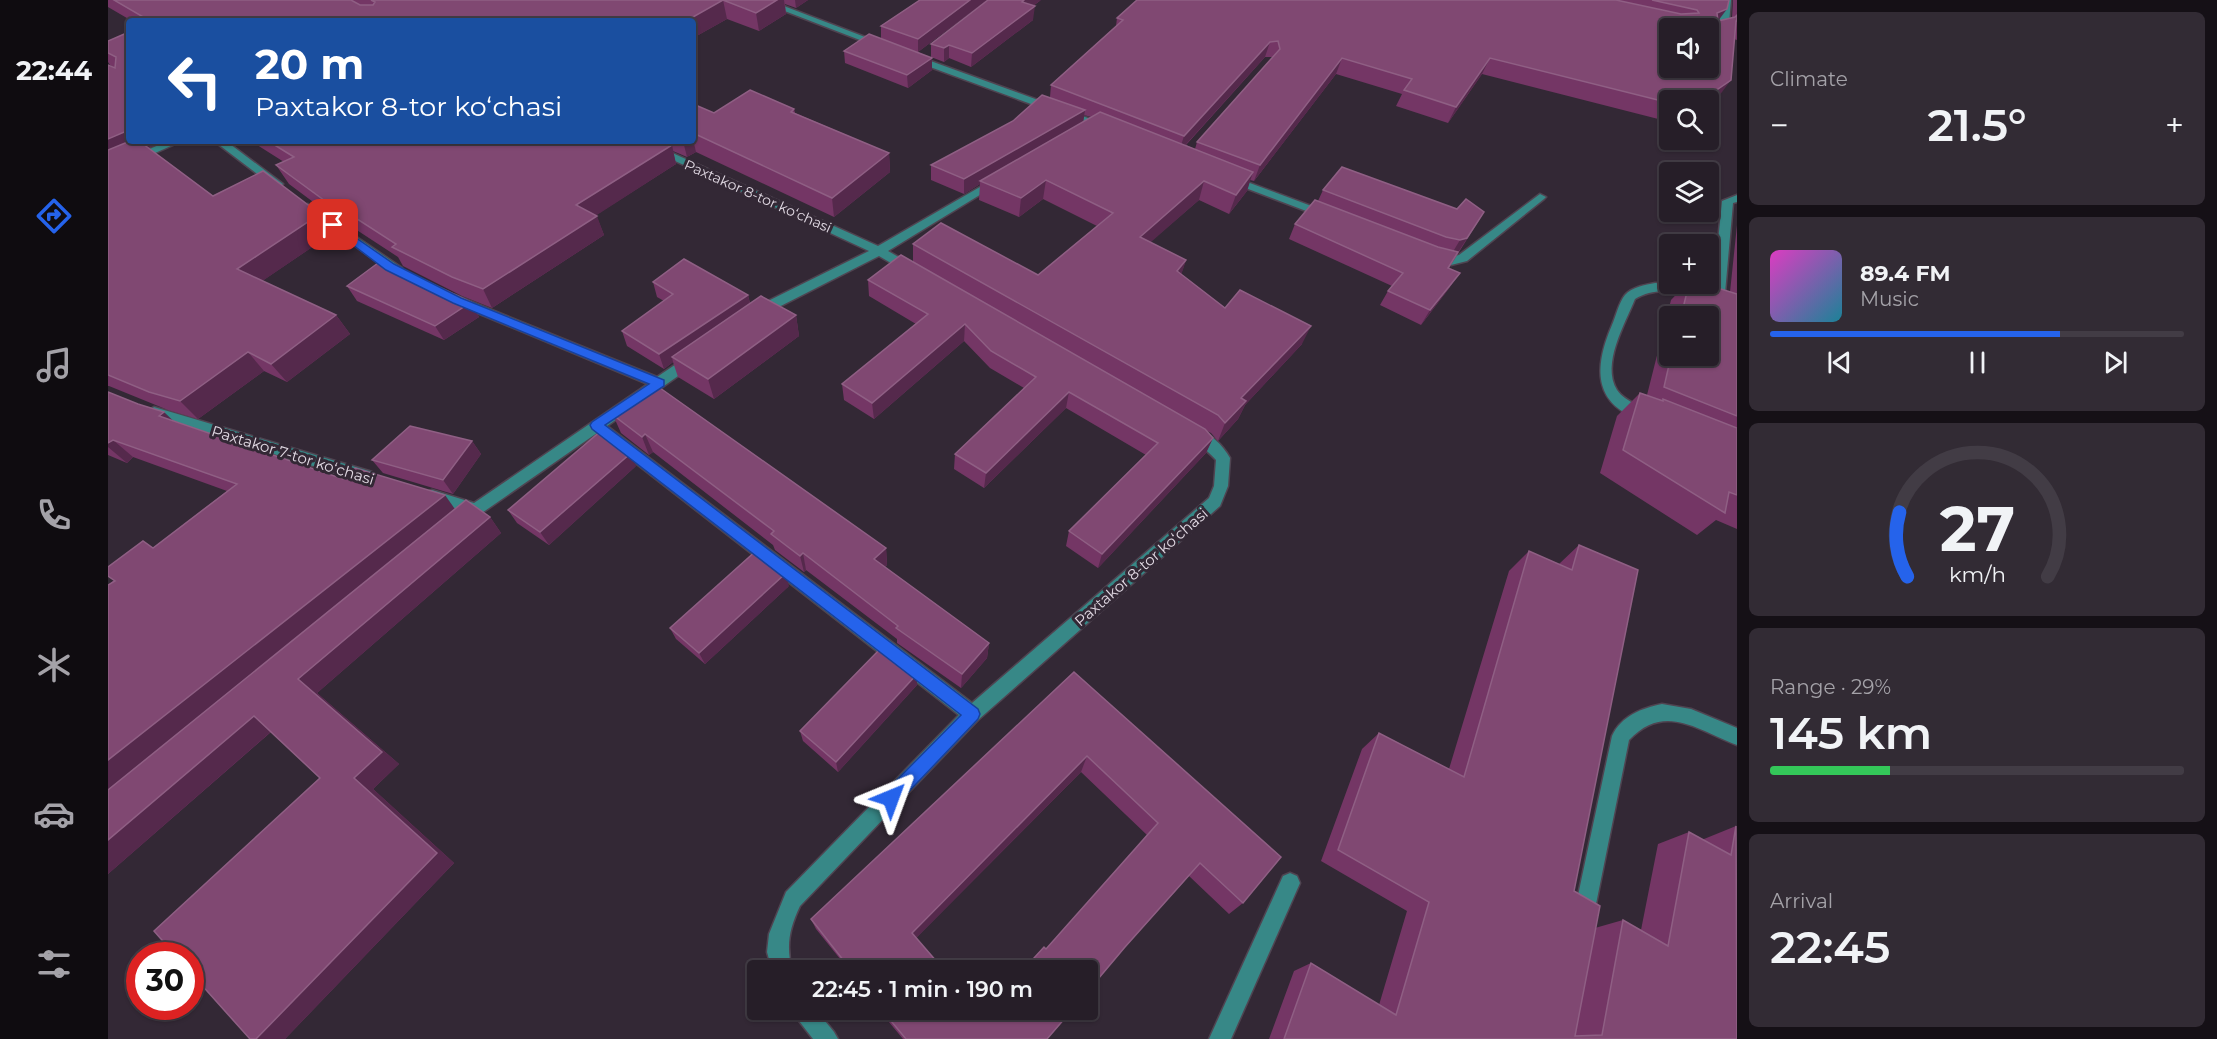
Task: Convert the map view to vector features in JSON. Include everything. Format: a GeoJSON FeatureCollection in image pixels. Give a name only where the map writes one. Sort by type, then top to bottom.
{"type":"FeatureCollection","features":[{"type":"Feature","properties":{"kind":"street"},"geometry":{"type":"LineString","coordinates":[[760,0],[887,48]]}},
{"type":"Feature","properties":{"kind":"street"},"geometry":{"type":"LineString","coordinates":[[1719,29],[1724,22],[1727,0]]}},
{"type":"Feature","properties":{"kind":"street"},"geometry":{"type":"LineString","coordinates":[[918,56],[1091,127],[1117,133]]}},
{"type":"Feature","properties":{"kind":"street"},"geometry":{"type":"LineString","coordinates":[[108,171],[170,144]]}},
{"type":"Feature","properties":{"kind":"street"},"geometry":{"type":"LineString","coordinates":[[223,144],[390,267],[409,277]]}},
{"type":"Feature","properties":{"kind":"street","name":"Paxtakor 8-tor koʻchasi"},"geometry":{"type":"LineString","coordinates":[[645,144],[879,251],[930,280]]}},
{"type":"Feature","properties":{"kind":"street"},"geometry":{"type":"LineString","coordinates":[[1215,172],[1336,219]]}},
{"type":"Feature","properties":{"kind":"street"},"geometry":{"type":"LineString","coordinates":[[750,319],[768,306],[879,251],[1003,178]]}},
{"type":"Feature","properties":{"kind":"street"},"geometry":{"type":"LineString","coordinates":[[1423,253],[1451,261],[1463,258],[1540,197]]}},
{"type":"Feature","properties":{"kind":"street"},"geometry":{"type":"LineString","coordinates":[[1723,301],[1719,292],[1726,210],[1728,201],[1737,198]]}},
{"type":"Feature","properties":{"kind":"street"},"geometry":{"type":"LineString","coordinates":[[1659,422],[1617,401],[1606,386],[1604,365],[1630,297],[1639,290],[1650,287],[1688,291],[1723,301],[1737,310]]}},
{"type":"Feature","properties":{"kind":"street"},"geometry":{"type":"LineString","coordinates":[[448,296],[659,383]]}},
{"type":"Feature","properties":{"kind":"street"},"geometry":{"type":"LineString","coordinates":[[448,531],[475,509],[705,351]]}},
{"type":"Feature","properties":{"kind":"street","name":"Paxtakor 7-tor koʻchasi"},"geometry":{"type":"LineString","coordinates":[[141,406],[163,416],[386,482]]}},
{"type":"Feature","properties":{"kind":"street"},"geometry":{"type":"LineString","coordinates":[[596,425],[972,714]]}},
{"type":"Feature","properties":{"kind":"street","name":"Paxtakor 8-tor koʻchasi"},"geometry":{"type":"LineString","coordinates":[[778,960],[779,928],[793,899],[972,714],[1215,502],[1221,486],[1223,458],[1205,439],[1185,427]]}},
{"type":"Feature","properties":{"kind":"street"},"geometry":{"type":"LineString","coordinates":[[419,492],[475,509]]}},
{"type":"Feature","properties":{"kind":"street"},"geometry":{"type":"LineString","coordinates":[[1580,934],[1621,736],[1630,725],[1643,716],[1666,712],[1691,715],[1737,737]]}},
{"type":"Feature","properties":{"kind":"street"},"geometry":{"type":"LineString","coordinates":[[1220,1039],[1290,884]]}},
{"type":"Feature","properties":{"kind":"street"},"geometry":{"type":"LineString","coordinates":[[811,1020],[827,1039]]}},
{"type":"Feature","properties":{"kind":"building"},"geometry":{"type":"Polygon","coordinates":[[[114,0],[351,0],[360,5],[373,5],[375,2],[371,0],[723,0],[691,18],[145,18],[114,0]]]}},
{"type":"Feature","properties":{"kind":"building"},"geometry":{"type":"Polygon","coordinates":[[[723,0],[777,0],[756,13],[723,0]]]}},
{"type":"Feature","properties":{"kind":"building"},"geometry":{"type":"Polygon","coordinates":[[[920,0],[970,0],[918,39],[881,26],[920,0]]]}},
{"type":"Feature","properties":{"kind":"building"},"geometry":{"type":"Polygon","coordinates":[[[988,0],[1024,0],[1022,2],[1035,6],[972,53],[949,45],[944,48],[931,44],[988,0]]]}},
{"type":"Feature","properties":{"kind":"building"},"geometry":{"type":"Polygon","coordinates":[[[1137,0],[1616,0],[1681,14],[1699,13],[1697,10],[1652,0],[1729,0],[1727,9],[1717,13],[1718,18],[1659,18],[1659,78],[1719,78],[1719,21],[1737,15],[1731,80],[1716,90],[1659,90],[1659,100],[1490,58],[1456,107],[1404,90],[1412,79],[1342,58],[1260,165],[1197,142],[1280,49],[1278,41],[1270,42],[1184,136],[1051,85],[1123,20],[1117,18],[1137,0]]]}},
{"type":"Feature","properties":{"kind":"building"},"geometry":{"type":"Polygon","coordinates":[[[126,33],[126,131],[108,139],[108,65],[115,68],[116,57],[108,53],[108,41],[126,33]]]}},
{"type":"Feature","properties":{"kind":"building"},"geometry":{"type":"Polygon","coordinates":[[[869,34],[932,58],[907,75],[844,51],[869,34]]]}},
{"type":"Feature","properties":{"kind":"building"},"geometry":{"type":"Polygon","coordinates":[[[750,90],[794,109],[791,112],[889,153],[832,198],[696,134],[696,105],[714,113],[750,90]]]}},
{"type":"Feature","properties":{"kind":"building"},"geometry":{"type":"Polygon","coordinates":[[[1042,95],[1085,110],[964,179],[931,165],[1013,121],[1042,95]]]}},
{"type":"Feature","properties":{"kind":"building"},"geometry":{"type":"Polygon","coordinates":[[[1100,112],[1253,172],[1236,195],[1204,181],[1140,237],[1186,260],[1177,271],[1225,308],[1240,290],[1311,326],[1241,398],[1246,401],[1225,423],[1218,415],[913,244],[941,223],[1038,275],[1113,213],[1046,180],[1021,198],[980,181],[1100,112]]]}},
{"type":"Feature","properties":{"kind":"building"},"geometry":{"type":"Polygon","coordinates":[[[126,143],[143,144],[213,196],[263,171],[320,214],[237,269],[336,315],[271,364],[248,352],[180,401],[149,392],[108,375],[108,150],[126,143]]]}},
{"type":"Feature","properties":{"kind":"building"},"geometry":{"type":"Polygon","coordinates":[[[273,144],[672,145],[576,205],[597,216],[483,289],[452,277],[392,247],[396,244],[334,204],[332,206],[276,165],[294,157],[273,144]]]}},
{"type":"Feature","properties":{"kind":"building"},"geometry":{"type":"Polygon","coordinates":[[[1342,167],[1457,209],[1466,199],[1484,212],[1467,238],[1460,240],[1446,237],[1323,190],[1342,167]]]}},
{"type":"Feature","properties":{"kind":"building"},"geometry":{"type":"Polygon","coordinates":[[[1315,200],[1438,247],[1458,252],[1448,268],[1460,273],[1430,310],[1388,291],[1403,273],[1295,224],[1315,200]]]}},
{"type":"Feature","properties":{"kind":"building"},"geometry":{"type":"Polygon","coordinates":[[[901,255],[1205,429],[1213,438],[1102,554],[1069,531],[1158,443],[1069,392],[986,473],[955,454],[1036,377],[991,351],[965,324],[872,403],[842,384],[928,314],[868,280],[901,255]]]}},
{"type":"Feature","properties":{"kind":"building"},"geometry":{"type":"Polygon","coordinates":[[[684,259],[748,295],[659,354],[622,331],[673,294],[653,282],[684,259]]]}},
{"type":"Feature","properties":{"kind":"building"},"geometry":{"type":"Polygon","coordinates":[[[382,260],[471,302],[435,326],[347,286],[382,260]]]}},
{"type":"Feature","properties":{"kind":"building"},"geometry":{"type":"Polygon","coordinates":[[[1719,288],[1737,294],[1737,416],[1664,387],[1669,366],[1719,366],[1719,306],[1684,306],[1686,294],[1719,294],[1719,288]]]}},
{"type":"Feature","properties":{"kind":"building"},"geometry":{"type":"Polygon","coordinates":[[[761,296],[796,315],[708,379],[672,357],[761,296]]]}},
{"type":"Feature","properties":{"kind":"building"},"geometry":{"type":"Polygon","coordinates":[[[653,383],[886,548],[874,559],[989,643],[962,674],[896,628],[898,626],[803,553],[800,556],[771,534],[774,531],[645,434],[642,437],[613,415],[653,383]]]}},
{"type":"Feature","properties":{"kind":"building"},"geometry":{"type":"Polygon","coordinates":[[[108,392],[164,412],[159,416],[343,479],[355,468],[445,495],[108,760],[108,585],[115,581],[108,576],[108,567],[143,541],[153,548],[237,484],[113,440],[108,443],[108,392]]]}},
{"type":"Feature","properties":{"kind":"building"},"geometry":{"type":"Polygon","coordinates":[[[1640,393],[1663,401],[1663,399],[1737,428],[1737,495],[1729,492],[1725,513],[1623,450],[1640,393]]]}},
{"type":"Feature","properties":{"kind":"building"},"geometry":{"type":"Polygon","coordinates":[[[410,426],[472,441],[443,480],[372,460],[410,426]]]}},
{"type":"Feature","properties":{"kind":"building"},"geometry":{"type":"Polygon","coordinates":[[[602,430],[631,453],[540,532],[508,510],[602,430]]]}},
{"type":"Feature","properties":{"kind":"building"},"geometry":{"type":"Polygon","coordinates":[[[466,500],[490,517],[298,679],[382,752],[354,778],[437,853],[256,1039],[250,1039],[204,988],[204,942],[164,942],[154,931],[320,778],[254,716],[108,840],[108,790],[466,500]]]}},
{"type":"Feature","properties":{"kind":"building"},"geometry":{"type":"Polygon","coordinates":[[[1579,545],[1638,570],[1574,891],[1600,906],[1575,1036],[1602,1035],[1623,920],[1668,946],[1689,832],[1731,855],[1736,826],[1737,1039],[1284,1039],[1311,963],[1396,1015],[1429,902],[1338,850],[1379,733],[1464,777],[1529,551],[1572,570],[1579,545]]]}},
{"type":"Feature","properties":{"kind":"building"},"geometry":{"type":"Polygon","coordinates":[[[757,550],[786,573],[699,653],[670,628],[757,550]]]}},
{"type":"Feature","properties":{"kind":"building"},"geometry":{"type":"Polygon","coordinates":[[[882,647],[917,674],[836,762],[800,731],[882,647]]]}},
{"type":"Feature","properties":{"kind":"building"},"geometry":{"type":"Polygon","coordinates":[[[1074,672],[1281,857],[1243,903],[1200,863],[1098,979],[1098,960],[1032,960],[1044,947],[1046,949],[1158,823],[1087,756],[912,933],[935,960],[843,960],[811,919],[1074,672]]]}},
{"type":"Feature","properties":{"kind":"building"},"geometry":{"type":"Polygon","coordinates":[[[890,1020],[1063,1020],[1047,1039],[906,1039],[890,1020]]]}},
{"type":"Feature","properties":{"kind":"route"},"geometry":{"type":"LineString","coordinates":[[333,225],[390,267],[457,301],[659,383],[596,425],[972,714],[891,798]]}}]}
